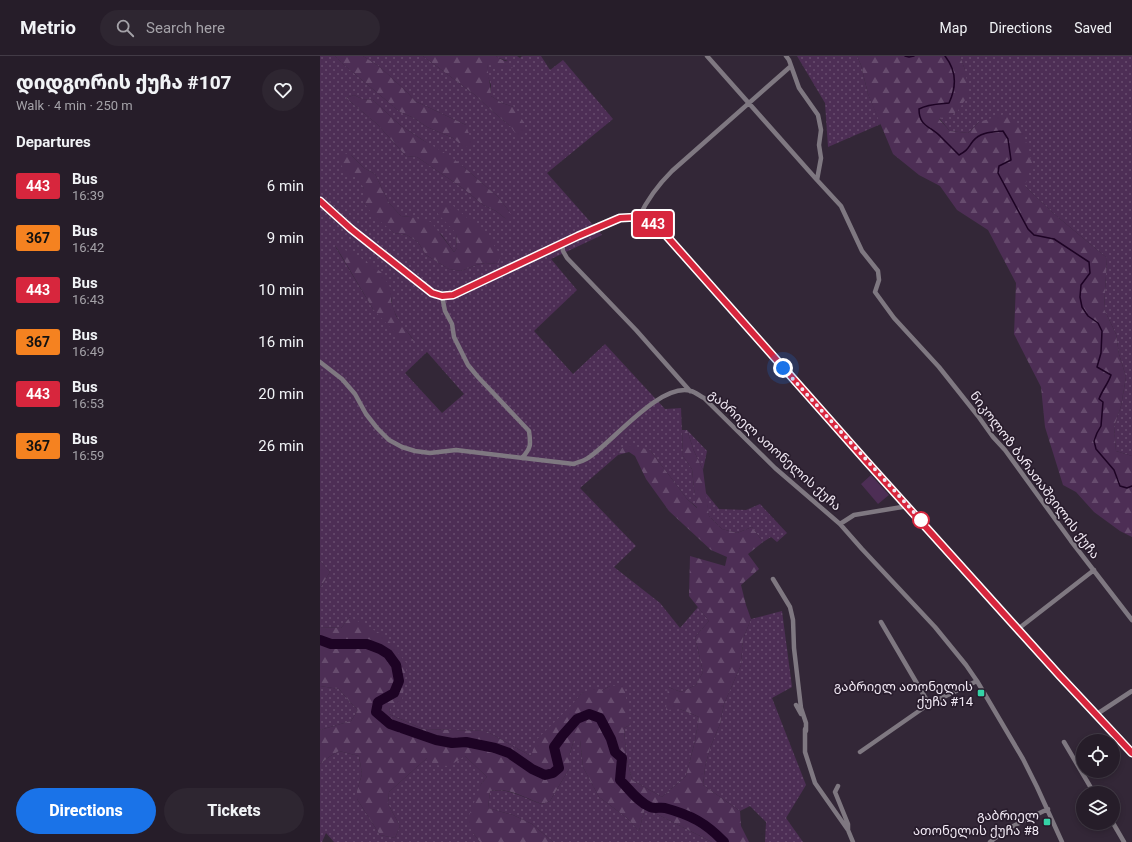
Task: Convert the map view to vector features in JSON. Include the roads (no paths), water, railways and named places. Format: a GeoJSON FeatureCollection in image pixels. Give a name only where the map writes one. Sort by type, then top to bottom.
{"type":"FeatureCollection","features":[{"type":"Feature","properties":{"kind":"street","name":"ნიკოლოზ ბარათაშვილის ქუჩა"},"geometry":{"type":"LineString","coordinates":[[708,56],[841,206],[862,251],[878,271],[879,280],[875,292],[894,318],[919,344],[978,416],[993,437],[1006,450],[1071,541],[1132,620]]}},
{"type":"Feature","properties":{"kind":"street"},"geometry":{"type":"LineString","coordinates":[[786,56],[799,88],[818,115],[821,130],[819,145],[821,158],[817,180]]}},
{"type":"Feature","properties":{"kind":"street"},"geometry":{"type":"LineString","coordinates":[[639,217],[644,207],[663,180],[791,66]]}},
{"type":"Feature","properties":{"kind":"street"},"geometry":{"type":"LineString","coordinates":[[320,201],[351,229],[432,293],[442,296],[453,295],[620,218],[639,217],[652,223],[664,233],[1018,629],[1132,753]]}},
{"type":"Feature","properties":{"kind":"street"},"geometry":{"type":"LineString","coordinates":[[562,244],[563,251],[567,258],[631,324],[690,391]]}},
{"type":"Feature","properties":{"kind":"street"},"geometry":{"type":"LineString","coordinates":[[442,296],[444,311],[452,324],[454,337],[468,365],[529,431],[531,442],[529,450],[522,458]]}},
{"type":"Feature","properties":{"kind":"street","name":"გაბრიელ ათონელის ქუჩა"},"geometry":{"type":"LineString","coordinates":[[320,362],[342,379],[355,394],[366,414],[389,440],[415,452],[430,453],[456,450],[574,464],[588,458],[653,403],[669,393],[690,391],[704,398],[775,468],[840,524],[935,627],[966,665],[1023,759],[1048,809],[1062,842]]}},
{"type":"Feature","properties":{"kind":"street"},"geometry":{"type":"LineString","coordinates":[[840,524],[854,515],[908,506]]}},
{"type":"Feature","properties":{"kind":"street"},"geometry":{"type":"LineString","coordinates":[[1018,629],[1094,570]]}},
{"type":"Feature","properties":{"kind":"street"},"geometry":{"type":"LineString","coordinates":[[773,579],[790,607],[793,620],[794,648],[801,708],[806,724],[805,752],[815,783],[848,830],[854,842]]}},
{"type":"Feature","properties":{"kind":"street"},"geometry":{"type":"LineString","coordinates":[[881,622],[929,704]]}},
{"type":"Feature","properties":{"kind":"street"},"geometry":{"type":"LineString","coordinates":[[860,752],[929,704],[977,681]]}},
{"type":"Feature","properties":{"kind":"street"},"geometry":{"type":"LineString","coordinates":[[1097,714],[1132,690]]}},
{"type":"Feature","properties":{"kind":"street"},"geometry":{"type":"LineString","coordinates":[[796,705],[802,717],[806,731]]}},
{"type":"Feature","properties":{"kind":"street"},"geometry":{"type":"LineString","coordinates":[[1064,742],[1090,786]]}},
{"type":"Feature","properties":{"kind":"street"},"geometry":{"type":"LineString","coordinates":[[838,786],[835,792],[848,824],[848,830]]}},
{"type":"Feature","properties":{"kind":"street"},"geometry":{"type":"LineString","coordinates":[[990,842],[1007,829],[1048,809]]}},
{"type":"Feature","properties":{"kind":"street"},"geometry":{"type":"LineString","coordinates":[[1116,830],[1124,842]]}},
{"type":"Feature","properties":{"kind":"waterway"},"geometry":{"type":"LineString","coordinates":[[905,56],[914,56]]}},
{"type":"Feature","properties":{"kind":"waterway"},"geometry":{"type":"LineString","coordinates":[[945,56],[954,73],[952,97],[949,103],[930,105],[919,109],[923,123],[937,133],[959,155],[979,136],[986,133],[1003,131],[1008,139],[1011,160],[999,166],[998,173],[1028,229],[1034,235],[1054,239],[1089,262],[1090,273],[1081,285],[1080,297],[1082,307],[1088,316],[1098,323],[1102,331],[1101,353],[1097,367],[1111,375],[1099,399],[1103,402],[1101,426],[1094,441],[1096,449],[1114,470],[1120,486],[1127,488],[1132,486]]}},
{"type":"Feature","properties":{"kind":"waterway"},"geometry":{"type":"LineString","coordinates":[[320,640],[331,644],[367,644],[388,654],[396,665],[399,681],[394,693],[378,702],[376,712],[390,724],[436,740],[452,743],[466,742],[495,748],[509,753],[532,769],[545,775],[553,773],[559,768],[554,747],[577,719],[589,714],[600,718],[611,739],[615,752],[622,758],[620,780],[634,795],[650,807],[665,808],[698,820],[724,842]]}},
{"type":"Feature","properties":{"kind":"place","name":"გაბრიელ ათონელის ქუჩა #14"},"geometry":{"type":"Point","coordinates":[981,693]}},
{"type":"Feature","properties":{"kind":"place","name":"გაბრიელ ათონელის ქუჩა #8"},"geometry":{"type":"Point","coordinates":[1047,822]}}]}
